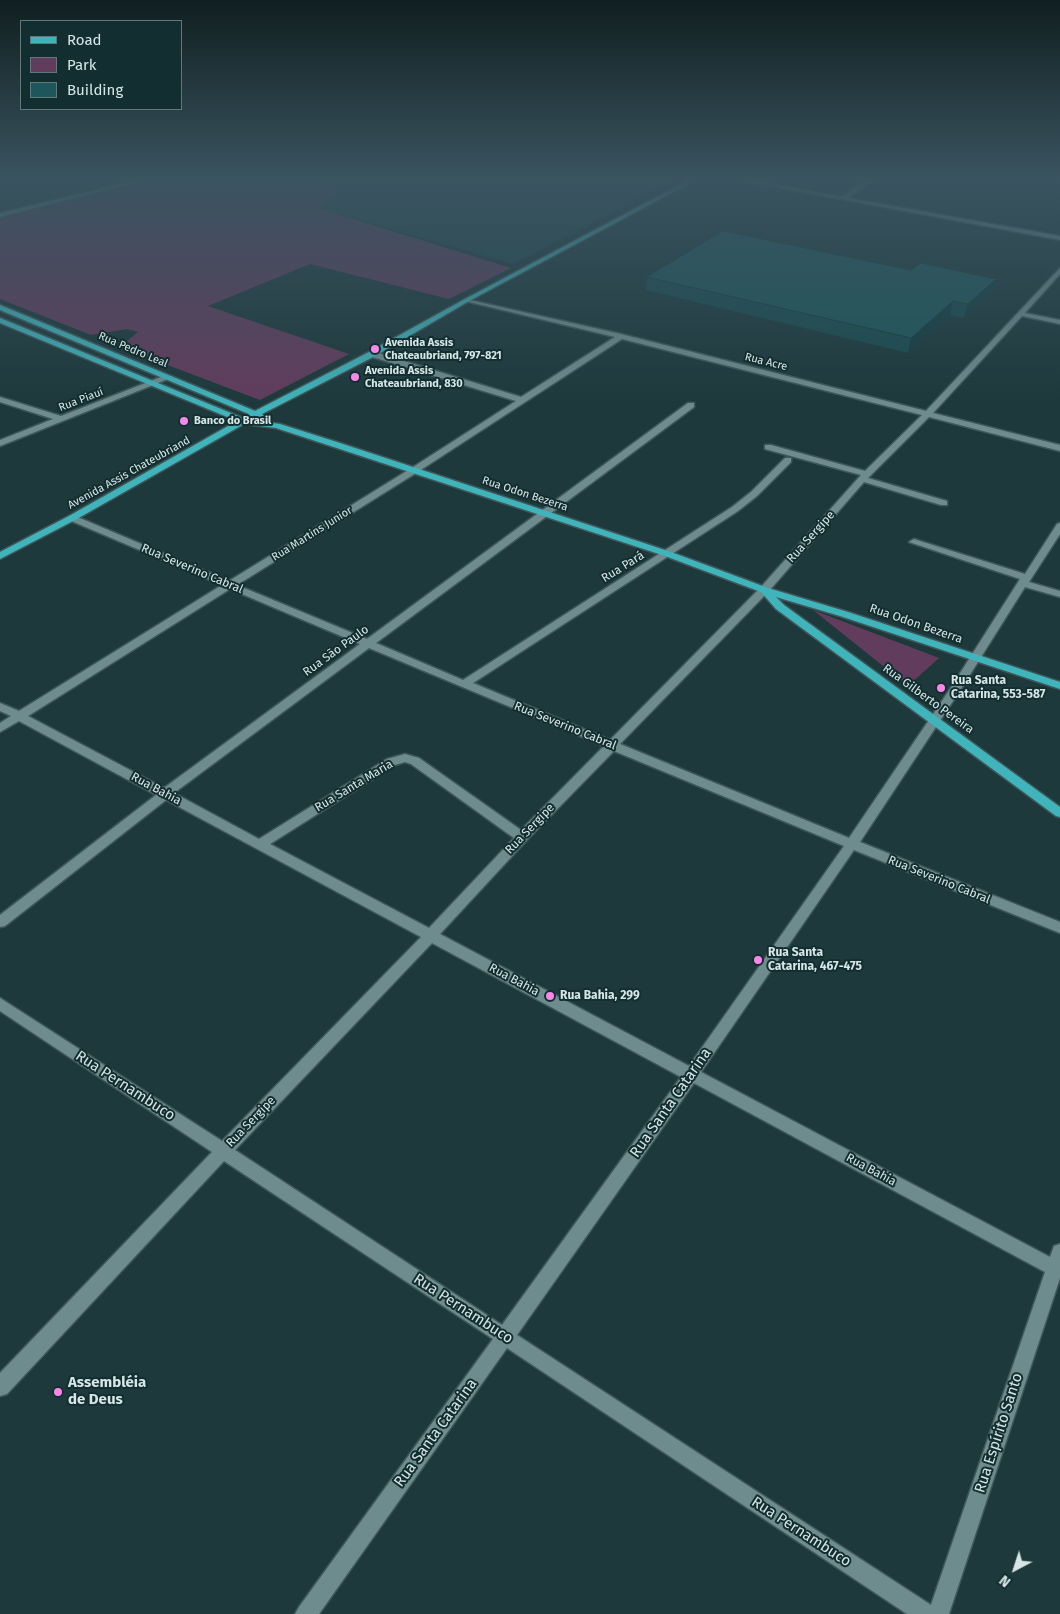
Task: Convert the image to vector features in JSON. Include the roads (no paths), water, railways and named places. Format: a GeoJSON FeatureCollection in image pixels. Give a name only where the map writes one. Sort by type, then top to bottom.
{"type":"FeatureCollection","features":[{"type":"Feature","properties":{"kind":"main road","name":"Avenida Assis Chateubriand"},"geometry":{"type":"LineString","coordinates":[[0,556],[72,518],[243,421],[372,354],[466,300],[549,256]]}},
{"type":"Feature","properties":{"kind":"main road","name":"Rua Pedro Leal"},"geometry":{"type":"LineString","coordinates":[[0,307],[257,414]]}},
{"type":"Feature","properties":{"kind":"main road","name":"Rua Pedro Leal"},"geometry":{"type":"LineString","coordinates":[[0,320],[243,421]]}},
{"type":"Feature","properties":{"kind":"main road","name":"Rua Odon Bezerra"},"geometry":{"type":"LineString","coordinates":[[257,414],[277,426]]}},
{"type":"Feature","properties":{"kind":"main road","name":"Rua Odon Bezerra"},"geometry":{"type":"LineString","coordinates":[[243,421],[277,426],[668,554],[764,590],[844,614],[1060,686]]}},
{"type":"Feature","properties":{"kind":"main road","name":"Rua Odon Bezerra"},"geometry":{"type":"LineString","coordinates":[[764,590],[780,607]]}},
{"type":"Feature","properties":{"kind":"main road","name":"Rua Gilberto Pereira"},"geometry":{"type":"LineString","coordinates":[[780,607],[1060,813]]}},
{"type":"Feature","properties":{"kind":"street","name":"Rua Sergipe"},"geometry":{"type":"LineString","coordinates":[[0,1387],[522,837],[764,590],[864,477],[927,415],[1060,270]]}},
{"type":"Feature","properties":{"kind":"street","name":"Rua Acre"},"geometry":{"type":"LineString","coordinates":[[466,300],[621,336],[1060,448]]}},
{"type":"Feature","properties":{"kind":"street"},"geometry":{"type":"LineString","coordinates":[[1021,314],[1060,322]]}},
{"type":"Feature","properties":{"kind":"street","name":"Rua Martins Junior"},"geometry":{"type":"LineString","coordinates":[[0,728],[413,471],[621,336]]}},
{"type":"Feature","properties":{"kind":"street"},"geometry":{"type":"LineString","coordinates":[[372,354],[522,400]]}},
{"type":"Feature","properties":{"kind":"street","name":"Rua Piauí"},"geometry":{"type":"LineString","coordinates":[[0,443],[169,377]]}},
{"type":"Feature","properties":{"kind":"street"},"geometry":{"type":"LineString","coordinates":[[0,400],[61,419]]}},
{"type":"Feature","properties":{"kind":"street","name":"Rua São Paulo"},"geometry":{"type":"LineString","coordinates":[[0,922],[165,794],[692,405]]}},
{"type":"Feature","properties":{"kind":"street"},"geometry":{"type":"LineString","coordinates":[[768,447],[944,503]]}},
{"type":"Feature","properties":{"kind":"street","name":"Rua Pará"},"geometry":{"type":"LineString","coordinates":[[464,684],[735,509],[754,494],[788,460]]}},
{"type":"Feature","properties":{"kind":"street","name":"Rua Severino Cabral"},"geometry":{"type":"LineString","coordinates":[[72,518],[611,746],[1060,928]]}},
{"type":"Feature","properties":{"kind":"street","name":"Rua Santa Catarina"},"geometry":{"type":"LineString","coordinates":[[306,1614],[505,1337],[852,845],[935,722],[1060,526]]}},
{"type":"Feature","properties":{"kind":"street"},"geometry":{"type":"LineString","coordinates":[[914,542],[1060,594]]}},
{"type":"Feature","properties":{"kind":"street","name":"Rua Bahia"},"geometry":{"type":"LineString","coordinates":[[0,706],[691,1074],[1057,1260]]}},
{"type":"Feature","properties":{"kind":"street","name":"Rua Santa Maria"},"geometry":{"type":"LineString","coordinates":[[260,844],[391,762],[406,758],[415,760],[522,837]]}},
{"type":"Feature","properties":{"kind":"street","name":"Rua Pernambuco"},"geometry":{"type":"LineString","coordinates":[[0,1004],[926,1614]]}},
{"type":"Feature","properties":{"kind":"street","name":"Rua Espírito Santo"},"geometry":{"type":"LineString","coordinates":[[938,1614],[1057,1260]]}},
{"type":"Feature","properties":{"kind":"place","name":"Avenida Assis Chateaubriand, 797-821"},"geometry":{"type":"Point","coordinates":[375,349]}},
{"type":"Feature","properties":{"kind":"place","name":"Avenida Assis Chateaubriand, 830"},"geometry":{"type":"Point","coordinates":[355,377]}},
{"type":"Feature","properties":{"kind":"place","name":"Banco do Brasil"},"geometry":{"type":"Point","coordinates":[184,421]}},
{"type":"Feature","properties":{"kind":"place","name":"Rua Santa Catarina, 553-587"},"geometry":{"type":"Point","coordinates":[941,688]}},
{"type":"Feature","properties":{"kind":"place","name":"Rua Santa Catarina, 467-475"},"geometry":{"type":"Point","coordinates":[758,960]}},
{"type":"Feature","properties":{"kind":"place","name":"Rua Bahia, 299"},"geometry":{"type":"Point","coordinates":[550,996]}},
{"type":"Feature","properties":{"kind":"place","name":"Assembléia de Deus"},"geometry":{"type":"Point","coordinates":[58,1392]}}]}
